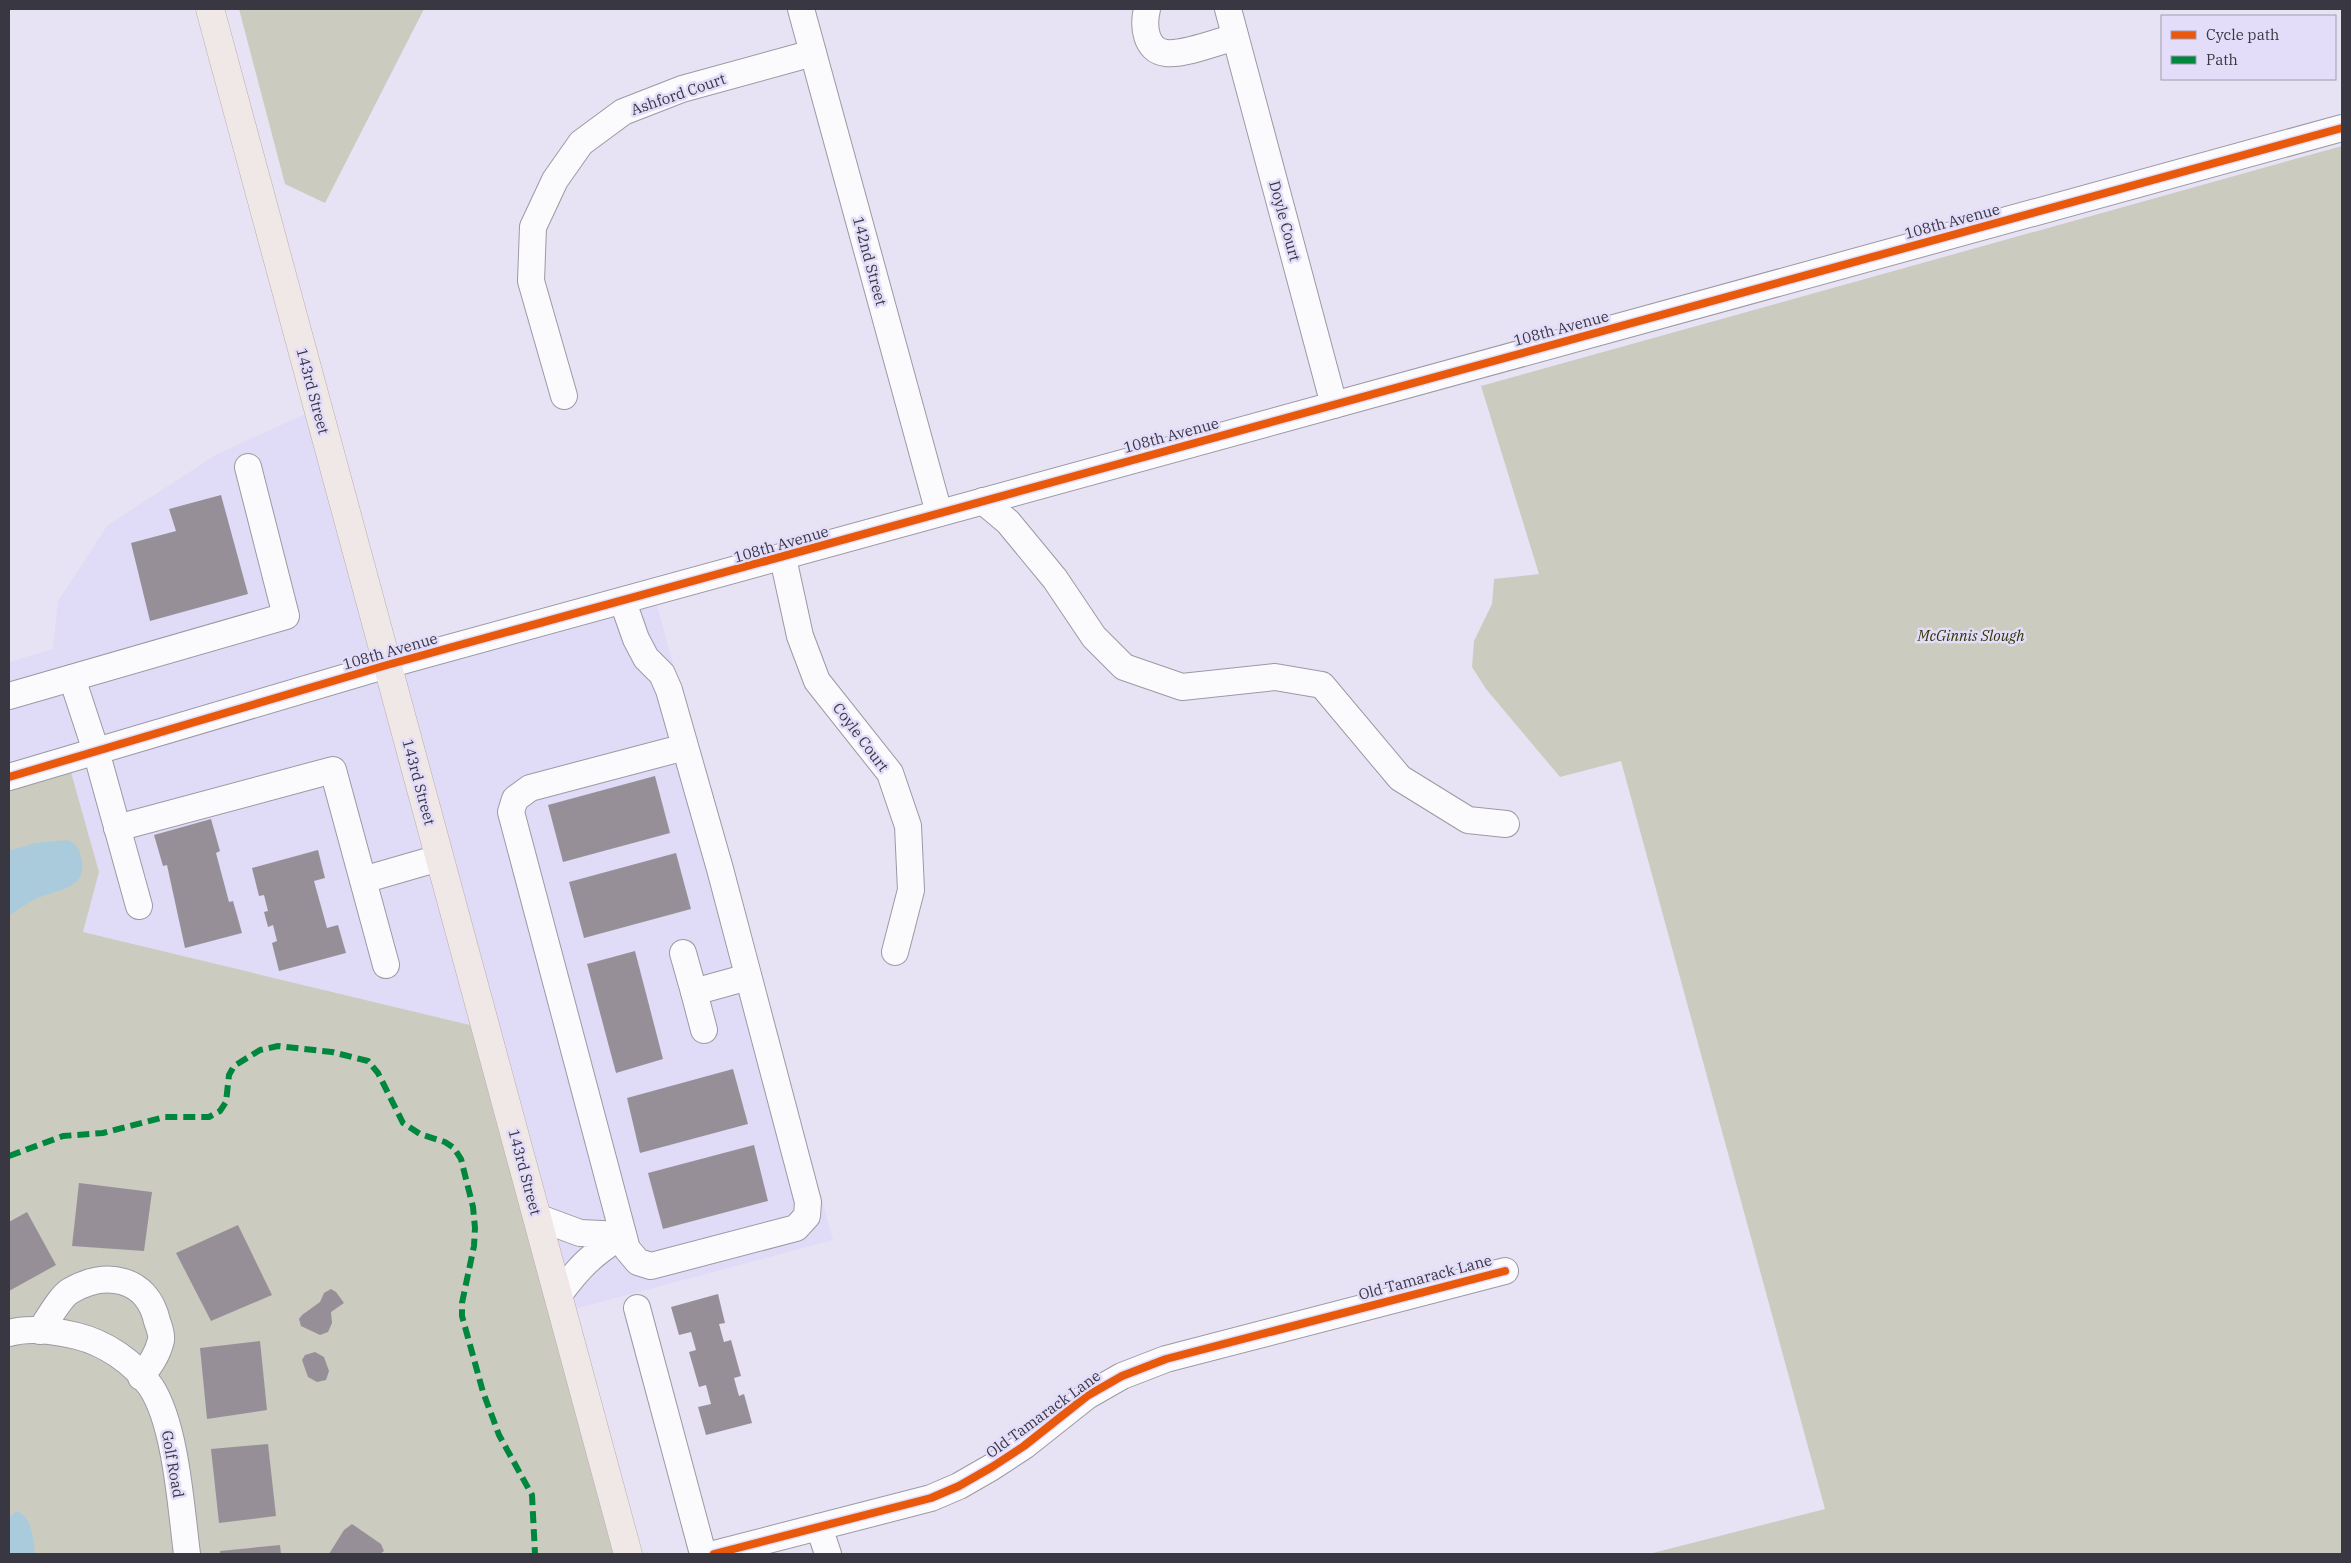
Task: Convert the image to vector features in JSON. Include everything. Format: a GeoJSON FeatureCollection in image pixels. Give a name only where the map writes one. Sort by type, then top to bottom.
{"type":"FeatureCollection","features":[{"type":"Feature","properties":{"kind":"main road","name":"143rd Street"},"geometry":{"type":"LineString","coordinates":[[210,9],[628,1554]]}},
{"type":"Feature","properties":{"kind":"street","name":"142nd Street"},"geometry":{"type":"LineString","coordinates":[[801,9],[939,513]]}},
{"type":"Feature","properties":{"kind":"street"},"geometry":{"type":"LineString","coordinates":[[1147,9],[1144,23],[1147,35],[1153,48],[1166,54],[1181,52],[1235,37]]}},
{"type":"Feature","properties":{"kind":"street","name":"Doyle Court"},"geometry":{"type":"LineString","coordinates":[[1228,9],[1334,405]]}},
{"type":"Feature","properties":{"kind":"street","name":"Ashford Court"},"geometry":{"type":"LineString","coordinates":[[564,396],[531,281],[533,227],[555,180],[581,143],[623,112],[674,92],[813,53]]}},
{"type":"Feature","properties":{"kind":"street","name":"108th Avenue"},"geometry":{"type":"LineString","coordinates":[[9,776],[387,665],[623,602],[939,513],[2342,128]]}},
{"type":"Feature","properties":{"kind":"street"},"geometry":{"type":"LineString","coordinates":[[9,696],[286,616],[248,467]]}},
{"type":"Feature","properties":{"kind":"street"},"geometry":{"type":"LineString","coordinates":[[984,501],[1008,522],[1055,578],[1094,637],[1124,667],[1182,687],[1275,676],[1322,686],[1400,778],[1468,820],[1506,824]]}},
{"type":"Feature","properties":{"kind":"street","name":"Coyle Court"},"geometry":{"type":"LineString","coordinates":[[783,558],[800,636],[817,681],[890,773],[908,826],[911,890],[895,952]]}},
{"type":"Feature","properties":{"kind":"street"},"geometry":{"type":"LineString","coordinates":[[623,602],[636,639],[646,658],[662,674],[669,690],[685,747],[748,977],[808,1202],[808,1216],[796,1228],[650,1266],[638,1262],[627,1250],[511,812],[515,799],[530,788],[685,747]]}},
{"type":"Feature","properties":{"kind":"street"},"geometry":{"type":"LineString","coordinates":[[72,678],[96,751],[139,906]]}},
{"type":"Feature","properties":{"kind":"street"},"geometry":{"type":"LineString","coordinates":[[117,828],[333,770],[386,965]]}},
{"type":"Feature","properties":{"kind":"street"},"geometry":{"type":"LineString","coordinates":[[363,880],[439,858]]}},
{"type":"Feature","properties":{"kind":"street"},"geometry":{"type":"LineString","coordinates":[[683,953],[704,1030]]}},
{"type":"Feature","properties":{"kind":"street"},"geometry":{"type":"LineString","coordinates":[[694,992],[748,977]]}},
{"type":"Feature","properties":{"kind":"street"},"geometry":{"type":"LineString","coordinates":[[536,1217],[580,1233],[623,1235]]}},
{"type":"Feature","properties":{"kind":"street"},"geometry":{"type":"LineString","coordinates":[[558,1296],[577,1270],[595,1252],[623,1235]]}},
{"type":"Feature","properties":{"kind":"street","name":"Old Tamarack Lane"},"geometry":{"type":"LineString","coordinates":[[715,1554],[930,1498],[959,1486],[1024,1446],[1086,1396],[1136,1370],[1166,1359],[1505,1270]]}},
{"type":"Feature","properties":{"kind":"street"},"geometry":{"type":"LineString","coordinates":[[40,1331],[68,1292],[99,1280],[120,1280],[142,1290],[156,1313],[161,1338],[154,1359],[141,1377]]}},
{"type":"Feature","properties":{"kind":"street"},"geometry":{"type":"LineString","coordinates":[[637,1308],[715,1554]]}},
{"type":"Feature","properties":{"kind":"street","name":"Golf Road"},"geometry":{"type":"LineString","coordinates":[[9,1333],[55,1330],[94,1340],[126,1360],[151,1387],[168,1428],[187,1554]]}},
{"type":"Feature","properties":{"kind":"street"},"geometry":{"type":"LineString","coordinates":[[819,1527],[828,1554]]}},
{"type":"Feature","properties":{"kind":"shaded area"},"geometry":{"type":"Polygon","coordinates":[[[312,411],[379,660],[9,769],[9,662],[53,649],[58,601],[107,526],[217,454],[312,411]]]}},
{"type":"Feature","properties":{"kind":"shaded area"},"geometry":{"type":"Polygon","coordinates":[[[655,599],[833,1240],[571,1310],[395,669],[655,599]]]}},
{"type":"Feature","properties":{"kind":"shaded area"},"geometry":{"type":"Polygon","coordinates":[[[383,674],[478,1027],[83,932],[99,872],[69,765],[383,674]]]}},
{"type":"Feature","properties":{"kind":"green space"},"geometry":{"type":"Polygon","coordinates":[[[239,9],[424,9],[325,203],[285,184],[239,9]]]}},
{"type":"Feature","properties":{"kind":"green space","name":"McGinnis Slough"},"geometry":{"type":"Polygon","coordinates":[[[2342,146],[2342,1554],[1649,1554],[1825,1509],[1621,761],[1560,777],[1486,689],[1472,667],[1474,641],[1492,604],[1494,579],[1539,574],[1481,386],[2342,146]]]}},
{"type":"Feature","properties":{"kind":"green space"},"geometry":{"type":"Polygon","coordinates":[[[69,765],[99,872],[83,932],[478,1027],[618,1554],[9,1554],[9,782],[69,765]]]}},
{"type":"Feature","properties":{"kind":"water"},"geometry":{"type":"Polygon","coordinates":[[[67,840],[76,846],[79,851],[82,868],[81,876],[70,886],[45,895],[9,915],[9,851],[35,843],[67,840]]]}},
{"type":"Feature","properties":{"kind":"water"},"geometry":{"type":"Polygon","coordinates":[[[16,1511],[22,1514],[29,1523],[35,1554],[9,1554],[9,1518],[16,1511]]]}},
{"type":"Feature","properties":{"kind":"building"},"geometry":{"type":"Polygon","coordinates":[[[221,495],[248,594],[150,621],[131,543],[176,531],[169,509],[221,495]]]}},
{"type":"Feature","properties":{"kind":"building"},"geometry":{"type":"Polygon","coordinates":[[[655,776],[670,833],[563,862],[548,805],[655,776]]]}},
{"type":"Feature","properties":{"kind":"building"},"geometry":{"type":"Polygon","coordinates":[[[211,819],[220,851],[216,853],[229,902],[233,901],[242,933],[185,948],[167,865],[163,866],[154,835],[211,819]]]}},
{"type":"Feature","properties":{"kind":"building"},"geometry":{"type":"Polygon","coordinates":[[[318,850],[325,878],[314,881],[327,928],[338,925],[346,953],[279,971],[272,943],[277,941],[273,925],[268,927],[264,912],[268,911],[264,895],[259,896],[252,868],[318,850]]]}},
{"type":"Feature","properties":{"kind":"building"},"geometry":{"type":"Polygon","coordinates":[[[676,853],[691,909],[584,938],[569,882],[676,853]]]}},
{"type":"Feature","properties":{"kind":"building"},"geometry":{"type":"Polygon","coordinates":[[[635,951],[663,1059],[616,1073],[587,964],[635,951]]]}},
{"type":"Feature","properties":{"kind":"building"},"geometry":{"type":"Polygon","coordinates":[[[733,1069],[748,1124],[640,1153],[627,1098],[733,1069]]]}},
{"type":"Feature","properties":{"kind":"building"},"geometry":{"type":"Polygon","coordinates":[[[754,1145],[768,1201],[663,1229],[648,1173],[754,1145]]]}},
{"type":"Feature","properties":{"kind":"building"},"geometry":{"type":"Polygon","coordinates":[[[79,1183],[152,1192],[144,1251],[72,1246],[79,1183]]]}},
{"type":"Feature","properties":{"kind":"building"},"geometry":{"type":"Polygon","coordinates":[[[27,1212],[56,1265],[9,1291],[9,1222],[27,1212]]]}},
{"type":"Feature","properties":{"kind":"building"},"geometry":{"type":"Polygon","coordinates":[[[238,1225],[272,1295],[211,1321],[176,1253],[238,1225]]]}},
{"type":"Feature","properties":{"kind":"building"},"geometry":{"type":"Polygon","coordinates":[[[331,1289],[336,1292],[344,1303],[331,1312],[332,1323],[328,1332],[320,1335],[301,1326],[299,1319],[302,1315],[320,1302],[324,1293],[331,1289]]]}},
{"type":"Feature","properties":{"kind":"building"},"geometry":{"type":"Polygon","coordinates":[[[718,1294],[725,1323],[719,1324],[724,1342],[731,1340],[741,1376],[734,1378],[739,1396],[744,1394],[752,1423],[706,1435],[698,1407],[711,1404],[706,1385],[699,1387],[689,1352],[696,1350],[691,1332],[679,1335],[671,1307],[718,1294]]]}},
{"type":"Feature","properties":{"kind":"building"},"geometry":{"type":"Polygon","coordinates":[[[260,1341],[267,1410],[207,1419],[200,1348],[260,1341]]]}},
{"type":"Feature","properties":{"kind":"building"},"geometry":{"type":"Polygon","coordinates":[[[315,1352],[324,1357],[329,1371],[326,1380],[317,1382],[308,1377],[302,1360],[305,1355],[315,1352]]]}},
{"type":"Feature","properties":{"kind":"building"},"geometry":{"type":"Polygon","coordinates":[[[268,1444],[276,1516],[219,1523],[211,1449],[268,1444]]]}},
{"type":"Feature","properties":{"kind":"building"},"geometry":{"type":"Polygon","coordinates":[[[352,1524],[381,1544],[384,1551],[380,1554],[329,1554],[344,1530],[352,1524]]]}},
{"type":"Feature","properties":{"kind":"building"},"geometry":{"type":"Polygon","coordinates":[[[280,1545],[281,1554],[220,1554],[220,1551],[280,1545]]]}},
{"type":"Feature","properties":{"kind":"marked path"},"geometry":{"type":"LineString","coordinates":[[9,1156],[63,1136],[103,1133],[165,1117],[209,1117],[220,1111],[226,1102],[229,1075],[234,1066],[260,1050],[278,1046],[332,1052],[368,1061],[378,1073],[403,1123],[420,1134],[445,1142],[454,1148],[461,1159],[473,1207],[475,1228],[474,1246],[462,1303],[462,1316],[483,1392],[499,1435],[532,1495],[535,1554]]}},
{"type":"Feature","properties":{"kind":"cycle path"},"geometry":{"type":"LineString","coordinates":[[9,777],[387,665],[2342,128]]}},
{"type":"Feature","properties":{"kind":"cycle path"},"geometry":{"type":"LineString","coordinates":[[714,1554],[931,1498],[959,1486],[1024,1446],[1087,1396],[1122,1376],[1166,1359],[1505,1271]]}}]}
